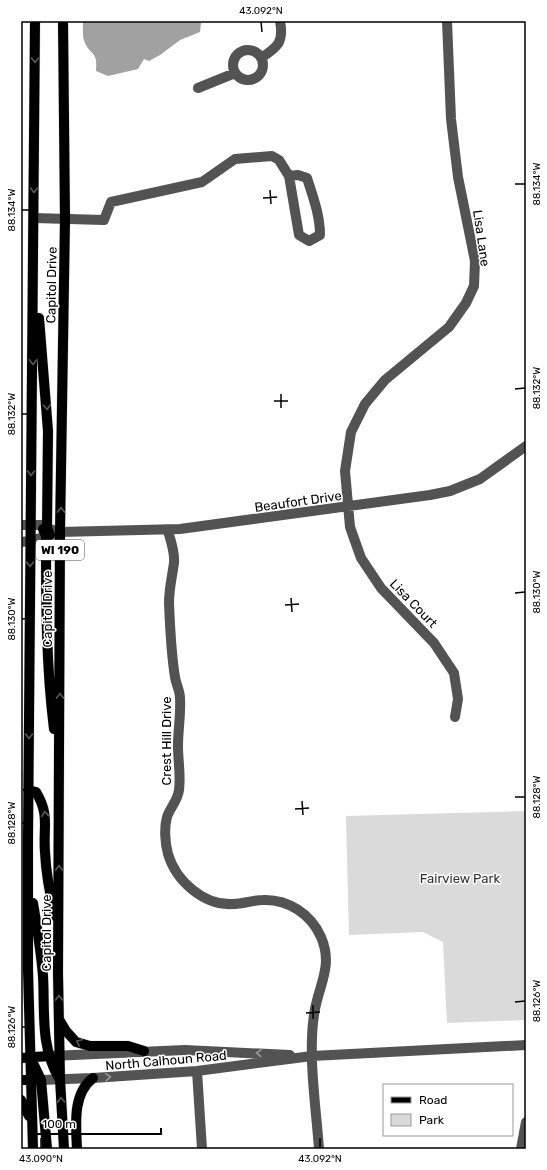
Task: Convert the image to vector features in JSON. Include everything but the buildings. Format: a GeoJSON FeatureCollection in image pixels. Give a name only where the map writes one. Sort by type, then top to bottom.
{"type":"FeatureCollection","features":[{"type":"Feature","properties":{"kind":"main road","name":"Capitol Drive"},"geometry":{"type":"LineString","coordinates":[[26,1057],[28,970],[28,790],[26,541],[39,529],[34,271],[35,21]]}},
{"type":"Feature","properties":{"kind":"main road"},"geometry":{"type":"LineString","coordinates":[[59,21],[63,57]]}},
{"type":"Feature","properties":{"kind":"main road","name":"Capitol Drive"},"geometry":{"type":"LineString","coordinates":[[63,21],[65,219],[60,532],[59,1020],[60,1079],[64,1149]]}},
{"type":"Feature","properties":{"kind":"main road"},"geometry":{"type":"LineString","coordinates":[[34,271],[48,431],[39,529],[49,690],[60,771]]}},
{"type":"Feature","properties":{"kind":"main road"},"geometry":{"type":"LineString","coordinates":[[28,790],[36,792],[44,804],[46,816],[45,851],[48,881],[59,936]]}},
{"type":"Feature","properties":{"kind":"main road"},"geometry":{"type":"LineString","coordinates":[[21,883],[28,837]]}},
{"type":"Feature","properties":{"kind":"main road"},"geometry":{"type":"LineString","coordinates":[[28,871],[43,975],[44,1015],[49,1056],[60,1079]]}},
{"type":"Feature","properties":{"kind":"main road"},"geometry":{"type":"LineString","coordinates":[[59,1020],[76,1042],[90,1046],[128,1046],[144,1051]]}},
{"type":"Feature","properties":{"kind":"main road","name":"North Calhoun Road"},"geometry":{"type":"LineString","coordinates":[[26,1057],[49,1056]]}},
{"type":"Feature","properties":{"kind":"main road"},"geometry":{"type":"LineString","coordinates":[[26,1057],[47,1149]]}},
{"type":"Feature","properties":{"kind":"main road"},"geometry":{"type":"LineString","coordinates":[[77,1149],[76,1112],[83,1089],[93,1078]]}},
{"type":"Feature","properties":{"kind":"main road"},"geometry":{"type":"LineString","coordinates":[[31,1080],[33,1149]]}},
{"type":"Feature","properties":{"kind":"main road"},"geometry":{"type":"LineString","coordinates":[[21,1100],[26,1109],[32,1127]]}},
{"type":"Feature","properties":{"kind":"street"},"geometry":{"type":"LineString","coordinates":[[261,58],[277,48],[281,38],[280,21]]}},
{"type":"Feature","properties":{"kind":"street","name":"Lisa Lane"},"geometry":{"type":"LineString","coordinates":[[348,507],[345,471],[351,432],[365,404],[385,380],[449,327],[466,303],[474,286],[475,261],[458,177],[451,119],[448,21]]}},
{"type":"Feature","properties":{"kind":"street"},"geometry":{"type":"LineString","coordinates":[[250,50],[254,51],[261,58],[263,63],[261,72],[253,79],[243,79],[235,73],[233,64],[240,52],[250,50]]}},
{"type":"Feature","properties":{"kind":"street"},"geometry":{"type":"LineString","coordinates":[[198,88],[235,73]]}},
{"type":"Feature","properties":{"kind":"street"},"geometry":{"type":"LineString","coordinates":[[34,218],[104,220],[111,202],[202,182],[235,159],[272,156],[279,160],[289,176],[299,235],[309,241],[320,235],[320,220],[313,196],[306,178],[298,175],[289,176]]}},
{"type":"Feature","properties":{"kind":"street","name":"Beaufort Drive"},"geometry":{"type":"LineString","coordinates":[[39,529],[60,532],[168,531],[430,495],[464,486],[480,479],[526,446]]}},
{"type":"Feature","properties":{"kind":"street","name":"Lisa Court"},"geometry":{"type":"LineString","coordinates":[[348,507],[350,527],[361,558],[369,573],[381,588],[434,643],[454,673],[458,699],[455,717]]}},
{"type":"Feature","properties":{"kind":"street"},"geometry":{"type":"LineString","coordinates":[[26,541],[39,529]]}},
{"type":"Feature","properties":{"kind":"street","name":"Crest Hill Drive"},"geometry":{"type":"LineString","coordinates":[[168,531],[173,546],[174,563],[171,575],[169,602],[172,646],[175,677],[180,697],[178,734],[179,791],[173,808],[167,816],[166,836],[168,853],[175,871],[190,888],[205,898],[219,903],[233,904],[263,900],[290,905],[310,919],[321,938],[325,954],[326,974],[315,1008],[312,1056],[319,1149]]}},
{"type":"Feature","properties":{"kind":"street","name":"North Calhoun Road"},"geometry":{"type":"LineString","coordinates":[[31,1080],[93,1078],[198,1071],[312,1056],[526,1045]]}},
{"type":"Feature","properties":{"kind":"street","name":"North Calhoun Road"},"geometry":{"type":"LineString","coordinates":[[49,1056],[144,1051],[212,1050],[312,1056]]}},
{"type":"Feature","properties":{"kind":"street"},"geometry":{"type":"LineString","coordinates":[[198,1071],[202,1149]]}},
{"type":"Feature","properties":{"kind":"street"},"geometry":{"type":"LineString","coordinates":[[521,1149],[526,1122]]}},
{"type":"Feature","properties":{"kind":"green space","name":"Fairview Park"},"geometry":{"type":"Polygon","coordinates":[[[526,811],[526,1020],[447,1023],[443,942],[423,932],[349,935],[346,816],[526,811]]]}},
{"type":"Feature","properties":{"kind":"shaded area"},"geometry":{"type":"Polygon","coordinates":[[[83,21],[197,21],[201,23],[200,32],[180,40],[160,55],[149,61],[144,59],[138,69],[108,76],[96,71],[96,60],[94,54],[87,47],[84,41],[83,21]]]}}]}
